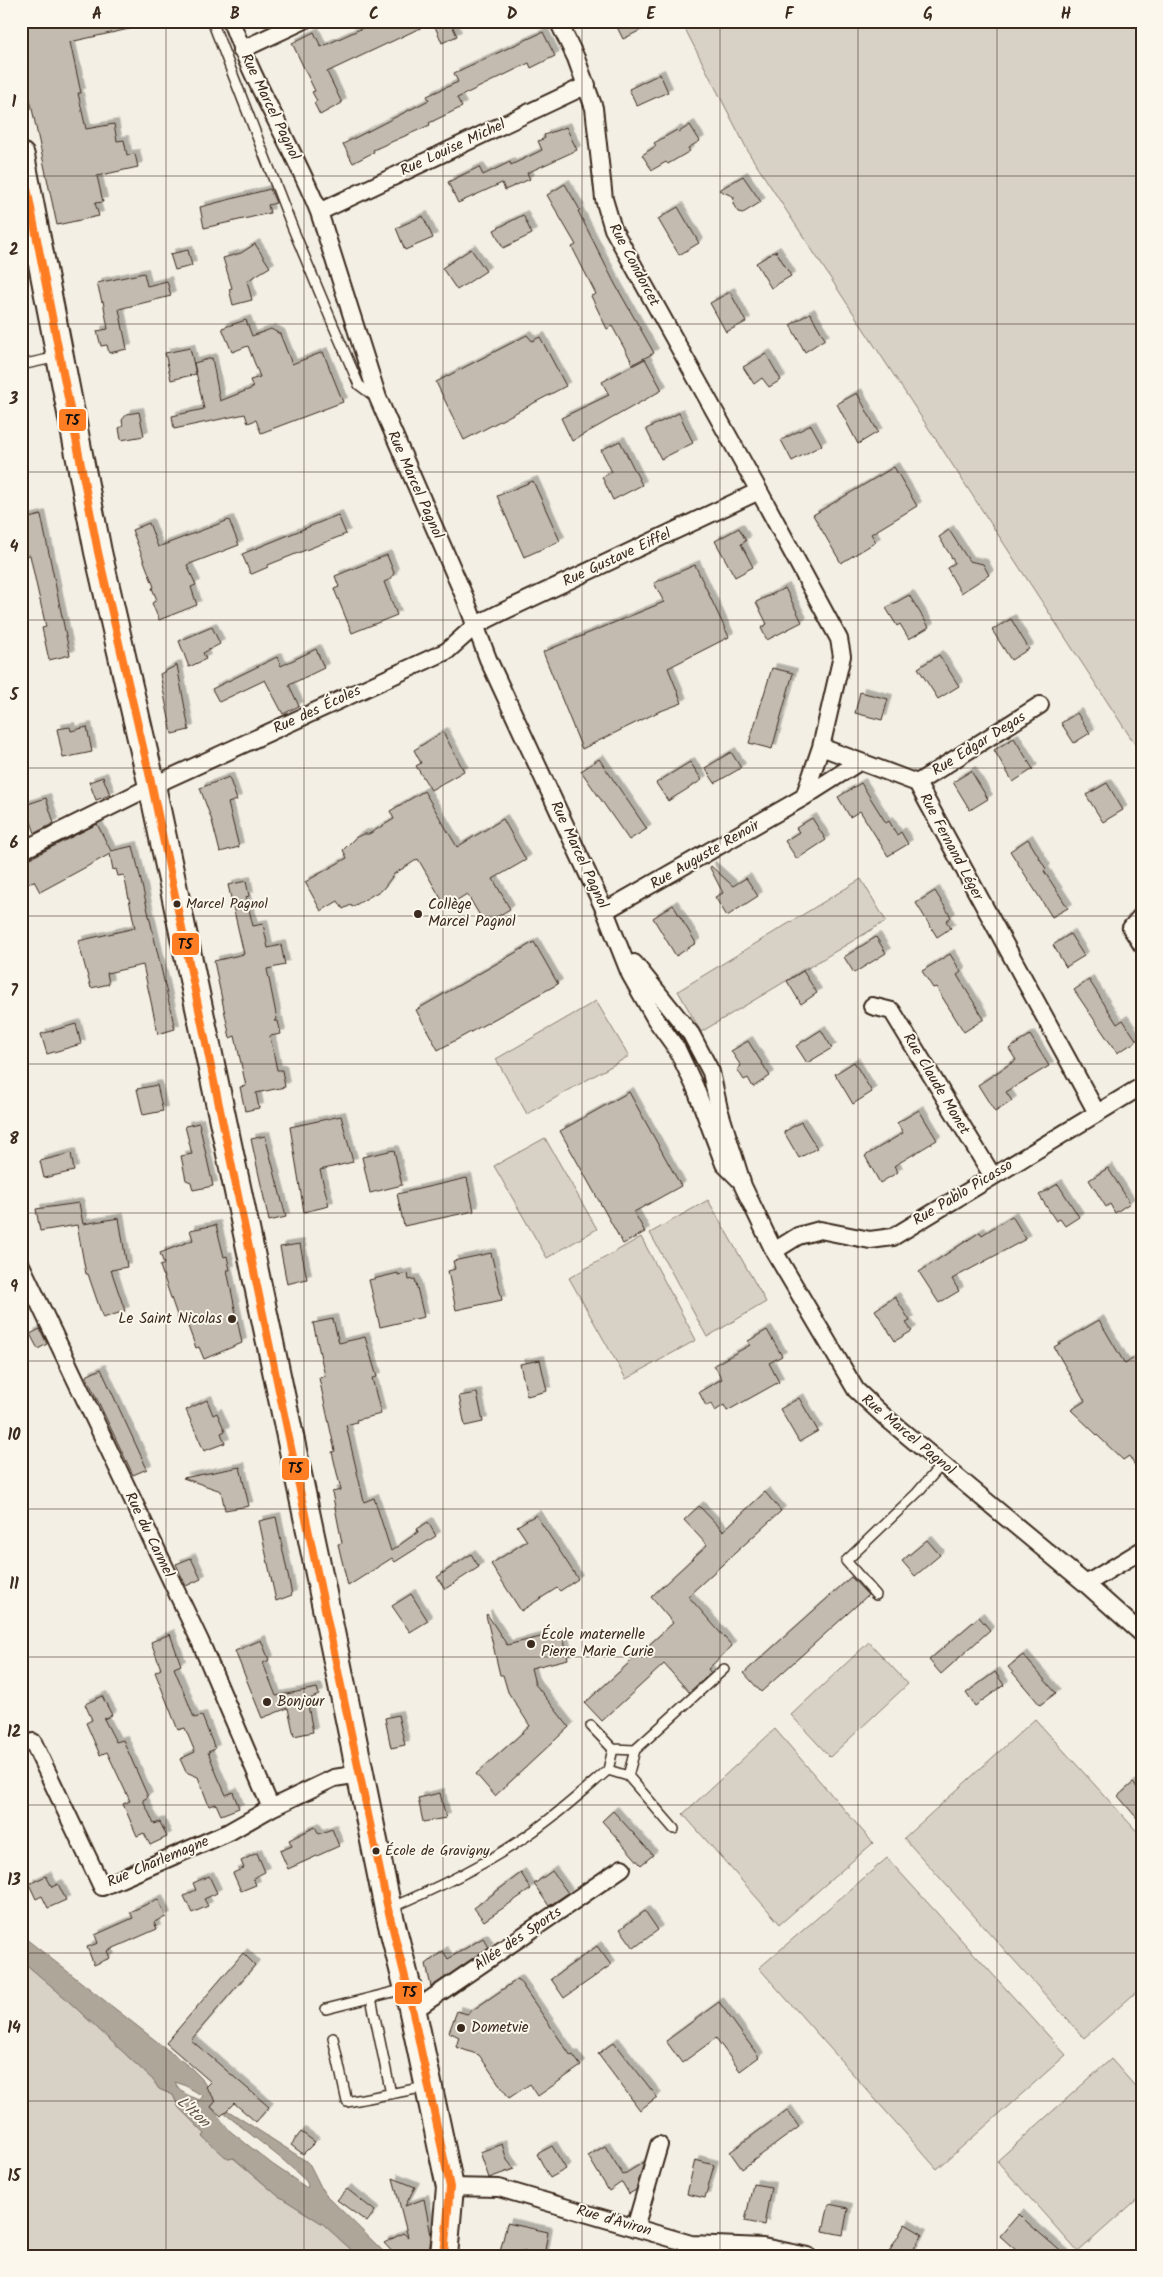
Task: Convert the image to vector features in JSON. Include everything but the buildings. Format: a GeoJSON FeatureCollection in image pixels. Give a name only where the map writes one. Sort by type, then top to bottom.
{"type":"FeatureCollection","features":[{"type":"Feature","properties":{"kind":"main road"},"geometry":{"type":"LineString","coordinates":[[21,156],[98,552],[152,786],[316,1559],[388,1909],[410,2000],[450,2186],[444,2256]]}},
{"type":"Feature","properties":{"kind":"street","name":"Rue Marcel Pagnol"},"geometry":{"type":"LineString","coordinates":[[231,21],[242,50],[308,184],[319,212],[378,398],[476,625],[488,659],[619,941],[630,974],[656,1020],[677,1049],[695,1087],[724,1164],[741,1181],[752,1208],[774,1251],[856,1390],[885,1417],[1086,1584],[1142,1634]]}},
{"type":"Feature","properties":{"kind":"street"},"geometry":{"type":"LineString","coordinates":[[242,50],[303,21]]}},
{"type":"Feature","properties":{"kind":"street","name":"Rue Condorcet"},"geometry":{"type":"LineString","coordinates":[[558,21],[587,85],[594,108],[604,198],[612,229],[759,491]]}},
{"type":"Feature","properties":{"kind":"street","name":"Rue Louise Michel"},"geometry":{"type":"LineString","coordinates":[[319,212],[587,85]]}},
{"type":"Feature","properties":{"kind":"street"},"geometry":{"type":"LineString","coordinates":[[759,491],[839,639],[842,656],[821,748],[804,797]]}},
{"type":"Feature","properties":{"kind":"street","name":"Rue Gustave Eiffel"},"geometry":{"type":"LineString","coordinates":[[476,625],[759,491]]}},
{"type":"Feature","properties":{"kind":"street","name":"Rue des Écoles"},"geometry":{"type":"LineString","coordinates":[[21,851],[152,786],[447,650],[476,625]]}},
{"type":"Feature","properties":{"kind":"street","name":"Rue Edgar Degas"},"geometry":{"type":"LineString","coordinates":[[917,783],[1040,705]]}},
{"type":"Feature","properties":{"kind":"street","name":"Rue Fernand Léger"},"geometry":{"type":"LineString","coordinates":[[821,748],[917,783],[1097,1113]]}},
{"type":"Feature","properties":{"kind":"street","name":"Rue Auguste Renoir"},"geometry":{"type":"LineString","coordinates":[[605,911],[804,797],[859,762]]}},
{"type":"Feature","properties":{"kind":"street"},"geometry":{"type":"LineString","coordinates":[[1142,914],[1131,928],[1142,945]]}},
{"type":"Feature","properties":{"kind":"street","name":"Rue Claude Monet"},"geometry":{"type":"LineString","coordinates":[[872,1006],[892,1011],[992,1175]]}},
{"type":"Feature","properties":{"kind":"street","name":"Rue Pablo Picasso"},"geometry":{"type":"LineString","coordinates":[[774,1251],[798,1236],[820,1230],[870,1240],[893,1236],[1142,1086]]}},
{"type":"Feature","properties":{"kind":"street","name":"Rue du Carmel"},"geometry":{"type":"LineString","coordinates":[[21,1265],[200,1641],[271,1808]]}},
{"type":"Feature","properties":{"kind":"street"},"geometry":{"type":"LineString","coordinates":[[1086,1584],[1142,1550]]}},
{"type":"Feature","properties":{"kind":"street","name":"Rue Charlemagne"},"geometry":{"type":"LineString","coordinates":[[33,1742],[102,1887],[229,1832],[271,1808],[334,1778],[360,1774]]}},
{"type":"Feature","properties":{"kind":"street","name":"Allée des Sports"},"geometry":{"type":"LineString","coordinates":[[410,2000],[622,1868]]}},
{"type":"Feature","properties":{"kind":"street"},"geometry":{"type":"LineString","coordinates":[[635,2228],[659,2146]]}},
{"type":"Feature","properties":{"kind":"street","name":"Rue d'Aviron"},"geometry":{"type":"LineString","coordinates":[[450,2186],[499,2188],[691,2244],[763,2247],[808,2256]]}},
{"type":"Feature","properties":{"kind":"lane"},"geometry":{"type":"LineString","coordinates":[[212,21],[292,229],[334,328],[359,384],[378,398]]}},
{"type":"Feature","properties":{"kind":"lane"},"geometry":{"type":"LineString","coordinates":[[21,365],[61,356]]}},
{"type":"Feature","properties":{"kind":"lane"},"geometry":{"type":"LineString","coordinates":[[876,1595],[846,1561],[917,1493],[942,1464]]}},
{"type":"Feature","properties":{"kind":"lane"},"geometry":{"type":"LineString","coordinates":[[628,1776],[635,1750],[724,1669]]}},
{"type":"Feature","properties":{"kind":"lane"},"geometry":{"type":"LineString","coordinates":[[591,1726],[613,1749],[635,1750]]}},
{"type":"Feature","properties":{"kind":"lane"},"geometry":{"type":"LineString","coordinates":[[388,1909],[432,1891],[496,1855],[547,1821],[608,1770],[613,1749]]}},
{"type":"Feature","properties":{"kind":"lane"},"geometry":{"type":"LineString","coordinates":[[608,1770],[628,1776],[674,1829]]}},
{"type":"Feature","properties":{"kind":"lane"},"geometry":{"type":"LineString","coordinates":[[326,2009],[371,1998],[410,2000]]}},
{"type":"Feature","properties":{"kind":"lane"},"geometry":{"type":"LineString","coordinates":[[371,1998],[391,2094]]}},
{"type":"Feature","properties":{"kind":"lane"},"geometry":{"type":"LineString","coordinates":[[333,2038],[347,2102],[429,2087]]}},
{"type":"Feature","properties":{"kind":"shaded area"},"geometry":{"type":"Polygon","coordinates":[[[681,21],[1142,21],[1142,755],[750,155],[681,21]]]}},
{"type":"Feature","properties":{"kind":"shaded area"},"geometry":{"type":"Polygon","coordinates":[[[861,879],[886,921],[701,1032],[678,991],[861,879]]]}},
{"type":"Feature","properties":{"kind":"shaded area"},"geometry":{"type":"Polygon","coordinates":[[[596,1001],[629,1056],[527,1114],[496,1059],[596,1001]]]}},
{"type":"Feature","properties":{"kind":"shaded area"},"geometry":{"type":"Polygon","coordinates":[[[545,1138],[597,1229],[547,1258],[494,1166],[545,1138]]]}},
{"type":"Feature","properties":{"kind":"shaded area"},"geometry":{"type":"Polygon","coordinates":[[[708,1200],[766,1302],[707,1337],[650,1233],[708,1200]]]}},
{"type":"Feature","properties":{"kind":"shaded area"},"geometry":{"type":"Polygon","coordinates":[[[641,1237],[696,1340],[626,1379],[569,1278],[641,1237]]]}},
{"type":"Feature","properties":{"kind":"shaded area"},"geometry":{"type":"Polygon","coordinates":[[[869,1642],[908,1684],[830,1757],[791,1715],[869,1642]]]}},
{"type":"Feature","properties":{"kind":"shaded area"},"geometry":{"type":"Polygon","coordinates":[[[1035,1719],[1142,1837],[1142,1987],[1084,2038],[904,1838],[1035,1719]]]}},
{"type":"Feature","properties":{"kind":"shaded area"},"geometry":{"type":"Polygon","coordinates":[[[775,1729],[873,1843],[780,1924],[683,1814],[775,1729]]]}},
{"type":"Feature","properties":{"kind":"shaded area"},"geometry":{"type":"Polygon","coordinates":[[[887,1858],[1066,2055],[937,2169],[759,1968],[887,1858]]]}},
{"type":"Feature","properties":{"kind":"shaded area"},"geometry":{"type":"Polygon","coordinates":[[[21,1960],[63,1996],[153,2080],[159,2089],[173,2095],[179,2108],[205,2134],[203,2136],[228,2159],[233,2158],[277,2195],[323,2224],[358,2256],[21,2256],[21,1960]]]}},
{"type":"Feature","properties":{"kind":"shaded area"},"geometry":{"type":"Polygon","coordinates":[[[1111,2059],[1142,2094],[1142,2195],[1078,2252],[997,2161],[1111,2059]]]}},
{"type":"Feature","properties":{"kind":"water","name":"L'Iton"},"geometry":{"type":"Polygon","coordinates":[[[21,1935],[192,2069],[201,2078],[216,2101],[211,2107],[230,2131],[272,2164],[307,2188],[306,2181],[283,2160],[224,2113],[227,2110],[306,2161],[310,2165],[324,2193],[388,2256],[358,2256],[323,2224],[277,2195],[234,2158],[228,2159],[203,2137],[205,2134],[179,2108],[173,2095],[159,2089],[153,2080],[63,1996],[21,1960],[21,1935]],[[175,2082],[179,2089],[189,2095],[200,2100],[203,2096],[175,2082]]]}},
{"type":"Feature","properties":{"kind":"transit line","name":"T5"},"geometry":{"type":"LineString","coordinates":[[21,157],[98,552],[152,786],[388,1909],[408,1989],[450,2187],[444,2256]]}},
{"type":"Feature","properties":{"kind":"place","name":"Marcel Pagnol"},"geometry":{"type":"Point","coordinates":[177,904]}},
{"type":"Feature","properties":{"kind":"place","name":"Collège Marcel Pagnol"},"geometry":{"type":"Point","coordinates":[418,914]}},
{"type":"Feature","properties":{"kind":"place","name":"Le Saint Nicolas"},"geometry":{"type":"Point","coordinates":[232,1319]}},
{"type":"Feature","properties":{"kind":"place","name":"École maternelle Pierre Marie Curie"},"geometry":{"type":"Point","coordinates":[531,1644]}},
{"type":"Feature","properties":{"kind":"place","name":"Bonjour"},"geometry":{"type":"Point","coordinates":[267,1702]}},
{"type":"Feature","properties":{"kind":"place","name":"École de Gravigny"},"geometry":{"type":"Point","coordinates":[376,1851]}},
{"type":"Feature","properties":{"kind":"place","name":"Dometvie"},"geometry":{"type":"Point","coordinates":[461,2028]}}]}
